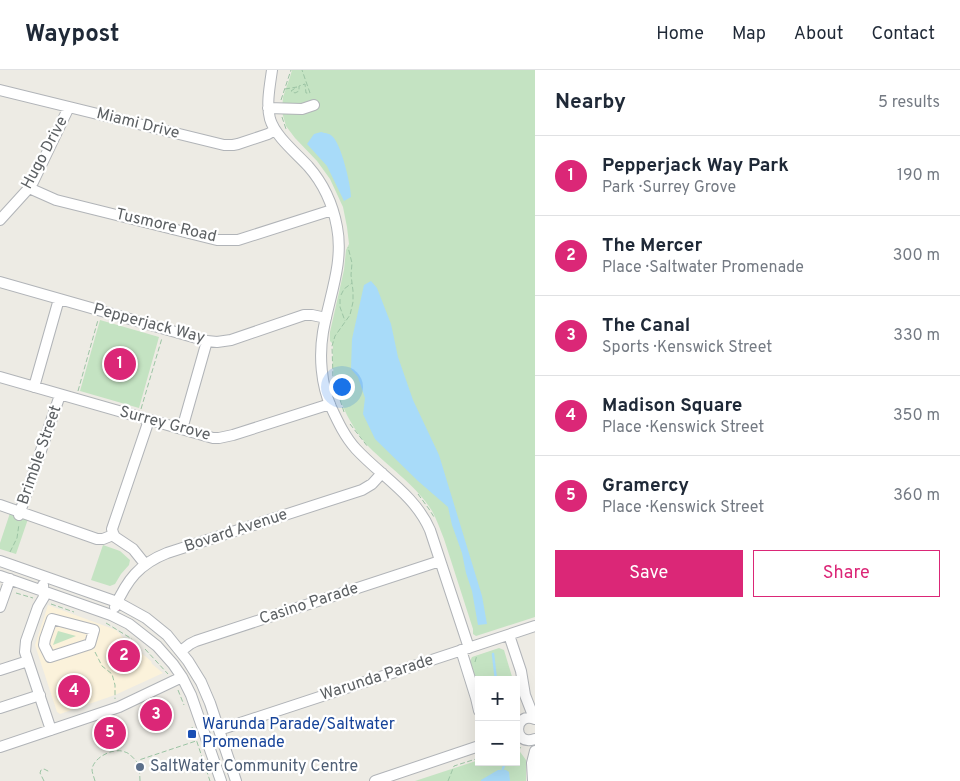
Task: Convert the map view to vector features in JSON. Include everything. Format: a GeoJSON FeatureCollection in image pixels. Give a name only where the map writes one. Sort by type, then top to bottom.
{"type":"FeatureCollection","features":[{"type":"Feature","properties":{"kind":"street"},"geometry":{"type":"LineString","coordinates":[[272,70],[268,108],[270,118],[275,130],[314,174],[328,197],[337,229],[338,257],[322,341],[324,385],[330,404],[340,426],[351,442],[421,512],[430,530],[468,648],[475,692]]}},
{"type":"Feature","properties":{"kind":"street","name":"Miami Drive"},"geometry":{"type":"LineString","coordinates":[[0,90],[224,145],[238,144],[275,130]]}},
{"type":"Feature","properties":{"kind":"street"},"geometry":{"type":"LineString","coordinates":[[268,108],[303,113],[314,104]]}},
{"type":"Feature","properties":{"kind":"street","name":"Hugo Drive"},"geometry":{"type":"LineString","coordinates":[[0,220],[29,188],[69,107]]}},
{"type":"Feature","properties":{"kind":"street","name":"Tusmore Road"},"geometry":{"type":"LineString","coordinates":[[29,188],[56,200],[217,240],[238,240],[332,210]]}},
{"type":"Feature","properties":{"kind":"street","name":"Pepperjack Way"},"geometry":{"type":"LineString","coordinates":[[0,282],[207,341],[231,340],[308,315],[326,318]]}},
{"type":"Feature","properties":{"kind":"street"},"geometry":{"type":"LineString","coordinates":[[34,388],[59,299]]}},
{"type":"Feature","properties":{"kind":"street"},"geometry":{"type":"LineString","coordinates":[[182,429],[207,341]]}},
{"type":"Feature","properties":{"kind":"street","name":"Surrey Grove"},"geometry":{"type":"LineString","coordinates":[[0,377],[208,437],[219,438],[330,404]]}},
{"type":"Feature","properties":{"kind":"street","name":"Brimble Street"},"geometry":{"type":"LineString","coordinates":[[19,515],[60,395]]}},
{"type":"Feature","properties":{"kind":"street"},"geometry":{"type":"LineString","coordinates":[[145,564],[133,549],[116,538],[112,529],[149,420]]}},
{"type":"Feature","properties":{"kind":"street","name":"Bovard Avenue"},"geometry":{"type":"LineString","coordinates":[[107,619],[130,579],[153,559],[362,490],[372,484],[382,473]]}},
{"type":"Feature","properties":{"kind":"street"},"geometry":{"type":"LineString","coordinates":[[0,505],[19,515],[97,539],[104,539],[114,535]]}},
{"type":"Feature","properties":{"kind":"street"},"geometry":{"type":"LineString","coordinates":[[0,561],[117,602],[140,614],[157,626],[181,651],[201,682],[236,779],[224,781]]}},
{"type":"Feature","properties":{"kind":"street","name":"Casino Parade"},"geometry":{"type":"LineString","coordinates":[[181,651],[196,641],[440,561]]}},
{"type":"Feature","properties":{"kind":"street"},"geometry":{"type":"LineString","coordinates":[[34,572],[42,581],[40,598],[24,647],[51,730]]}},
{"type":"Feature","properties":{"kind":"street"},"geometry":{"type":"LineString","coordinates":[[0,607],[5,582],[40,598],[129,624],[147,637],[166,656],[177,679],[191,694],[221,781]]}},
{"type":"Feature","properties":{"kind":"street"},"geometry":{"type":"LineString","coordinates":[[52,619],[94,630],[90,644],[50,657],[44,644],[45,639],[52,619]]}},
{"type":"Feature","properties":{"kind":"street","name":"Warunda Parade"},"geometry":{"type":"LineString","coordinates":[[219,730],[535,626]]}},
{"type":"Feature","properties":{"kind":"street"},"geometry":{"type":"LineString","coordinates":[[28,633],[45,639]]}},
{"type":"Feature","properties":{"kind":"street"},"geometry":{"type":"LineString","coordinates":[[510,634],[521,671],[525,695],[535,719]]}},
{"type":"Feature","properties":{"kind":"street"},"geometry":{"type":"LineString","coordinates":[[0,670],[28,661]]}},
{"type":"Feature","properties":{"kind":"street"},"geometry":{"type":"LineString","coordinates":[[0,747],[119,707],[177,679]]}},
{"type":"Feature","properties":{"kind":"street"},"geometry":{"type":"LineString","coordinates":[[0,708],[40,695]]}},
{"type":"Feature","properties":{"kind":"street"},"geometry":{"type":"LineString","coordinates":[[519,721],[525,695]]}},
{"type":"Feature","properties":{"kind":"street"},"geometry":{"type":"LineString","coordinates":[[520,722],[528,717],[535,719]]}},
{"type":"Feature","properties":{"kind":"street"},"geometry":{"type":"LineString","coordinates":[[525,739],[532,763],[533,781]]}},
{"type":"Feature","properties":{"kind":"street"},"geometry":{"type":"LineString","coordinates":[[375,781],[475,747]]}},
{"type":"Feature","properties":{"kind":"street"},"geometry":{"type":"LineString","coordinates":[[532,763],[535,751]]}},
{"type":"Feature","properties":{"kind":"path"},"geometry":{"type":"LineString","coordinates":[[284,89],[297,88],[291,91],[295,93],[299,91],[299,86],[305,84],[306,93],[310,93],[302,70]]}},
{"type":"Feature","properties":{"kind":"path"},"geometry":{"type":"LineString","coordinates":[[346,417],[333,378],[332,346],[333,339],[350,314],[353,302],[352,263],[347,240]]}},
{"type":"Feature","properties":{"kind":"path"},"geometry":{"type":"LineString","coordinates":[[345,322],[340,307],[341,296],[344,289],[352,282]]}},
{"type":"Feature","properties":{"kind":"path"},"geometry":{"type":"LineString","coordinates":[[77,391],[98,319]]}},
{"type":"Feature","properties":{"kind":"path"},"geometry":{"type":"LineString","coordinates":[[141,409],[162,337]]}},
{"type":"Feature","properties":{"kind":"path"},"geometry":{"type":"LineString","coordinates":[[350,423],[361,440],[372,451]]}},
{"type":"Feature","properties":{"kind":"path"},"geometry":{"type":"LineString","coordinates":[[419,495],[436,521]]}},
{"type":"Feature","properties":{"kind":"path"},"geometry":{"type":"LineString","coordinates":[[10,552],[17,538],[19,515]]}},
{"type":"Feature","properties":{"kind":"path"},"geometry":{"type":"LineString","coordinates":[[5,582],[78,614]]}},
{"type":"Feature","properties":{"kind":"path"},"geometry":{"type":"LineString","coordinates":[[107,619],[135,641]]}},
{"type":"Feature","properties":{"kind":"path"},"geometry":{"type":"LineString","coordinates":[[93,648],[102,666],[112,674],[116,685],[115,699]]}},
{"type":"Feature","properties":{"kind":"path"},"geometry":{"type":"LineString","coordinates":[[144,648],[177,679],[186,710]]}},
{"type":"Feature","properties":{"kind":"path"},"geometry":{"type":"LineString","coordinates":[[468,648],[477,657],[474,664]]}},
{"type":"Feature","properties":{"kind":"path"},"geometry":{"type":"LineString","coordinates":[[191,724],[210,781]]}},
{"type":"Feature","properties":{"kind":"path"},"geometry":{"type":"LineString","coordinates":[[140,781],[139,760],[196,741]]}},
{"type":"Feature","properties":{"kind":"path"},"geometry":{"type":"LineString","coordinates":[[95,781],[92,771],[95,761],[103,755],[114,751],[125,752],[139,763]]}},
{"type":"Feature","properties":{"kind":"path"},"geometry":{"type":"LineString","coordinates":[[448,781],[454,766],[475,759]]}},
{"type":"Feature","properties":{"kind":"path"},"geometry":{"type":"LineString","coordinates":[[44,781],[40,773],[41,770],[44,769],[50,772]]}},
{"type":"Feature","properties":{"kind":"shaded area"},"geometry":{"type":"Polygon","coordinates":[[[48,605],[116,630],[163,673],[115,695],[60,714],[57,712],[35,645],[48,605]]]}},
{"type":"Feature","properties":{"kind":"green space"},"geometry":{"type":"Polygon","coordinates":[[[292,70],[535,70],[535,617],[476,636],[473,634],[444,539],[432,511],[413,487],[373,451],[359,435],[347,416],[336,385],[333,344],[330,341],[330,332],[344,270],[346,250],[349,244],[347,227],[343,207],[330,179],[286,126],[282,112],[283,97],[292,70]]]}},
{"type":"Feature","properties":{"kind":"green space"},"geometry":{"type":"Polygon","coordinates":[[[100,320],[159,337],[139,408],[80,391],[100,320]]]}},
{"type":"Feature","properties":{"kind":"green space"},"geometry":{"type":"Polygon","coordinates":[[[10,513],[28,519],[16,554],[0,549],[0,543],[10,513]]]}},
{"type":"Feature","properties":{"kind":"green space"},"geometry":{"type":"Polygon","coordinates":[[[103,545],[120,551],[130,560],[129,565],[115,584],[110,586],[91,580],[103,545]]]}},
{"type":"Feature","properties":{"kind":"green space"},"geometry":{"type":"Polygon","coordinates":[[[58,631],[76,636],[53,645],[58,631]]]}},
{"type":"Feature","properties":{"kind":"green space"},"geometry":{"type":"Polygon","coordinates":[[[499,648],[504,650],[512,676],[475,676],[470,661],[472,657],[499,648]]]}},
{"type":"Feature","properties":{"kind":"green space"},"geometry":{"type":"Polygon","coordinates":[[[520,752],[526,760],[526,781],[415,781],[475,761],[475,766],[520,766],[520,752]]]}},
{"type":"Feature","properties":{"kind":"water"},"geometry":{"type":"Polygon","coordinates":[[[321,132],[332,136],[342,155],[351,191],[351,197],[344,201],[327,166],[307,144],[314,134],[321,132]]]}},
{"type":"Feature","properties":{"kind":"water"},"geometry":{"type":"Polygon","coordinates":[[[371,281],[377,288],[391,324],[398,357],[413,400],[439,455],[482,596],[487,624],[478,625],[472,591],[448,507],[375,439],[363,414],[365,398],[358,377],[351,369],[352,339],[364,285],[371,281]]]}},
{"type":"Feature","properties":{"kind":"water"},"geometry":{"type":"Polygon","coordinates":[[[498,770],[509,772],[510,781],[481,781],[481,780],[498,770]]]}},
{"type":"Feature","properties":{"kind":"waterway"},"geometry":{"type":"LineString","coordinates":[[493,654],[496,676]]}},
{"type":"Feature","properties":{"kind":"waterway"},"geometry":{"type":"LineString","coordinates":[[502,772],[504,766]]}},
{"type":"Feature","properties":{"kind":"place","name":"Pepperjack Way Park"},"geometry":{"type":"Point","coordinates":[120,364]}},
{"type":"Feature","properties":{"kind":"place","name":"The Mercer"},"geometry":{"type":"Point","coordinates":[124,656]}},
{"type":"Feature","properties":{"kind":"place","name":"Madison Square"},"geometry":{"type":"Point","coordinates":[74,691]}},
{"type":"Feature","properties":{"kind":"place","name":"The Canal"},"geometry":{"type":"Point","coordinates":[156,715]}},
{"type":"Feature","properties":{"kind":"place","name":"Gramercy"},"geometry":{"type":"Point","coordinates":[110,733]}},
{"type":"Feature","properties":{"kind":"place","name":"Warunda Parade/Saltwater Promenade"},"geometry":{"type":"Point","coordinates":[192,734]}},
{"type":"Feature","properties":{"kind":"place","name":"SaltWater Community Centre"},"geometry":{"type":"Point","coordinates":[140,767]}}]}
